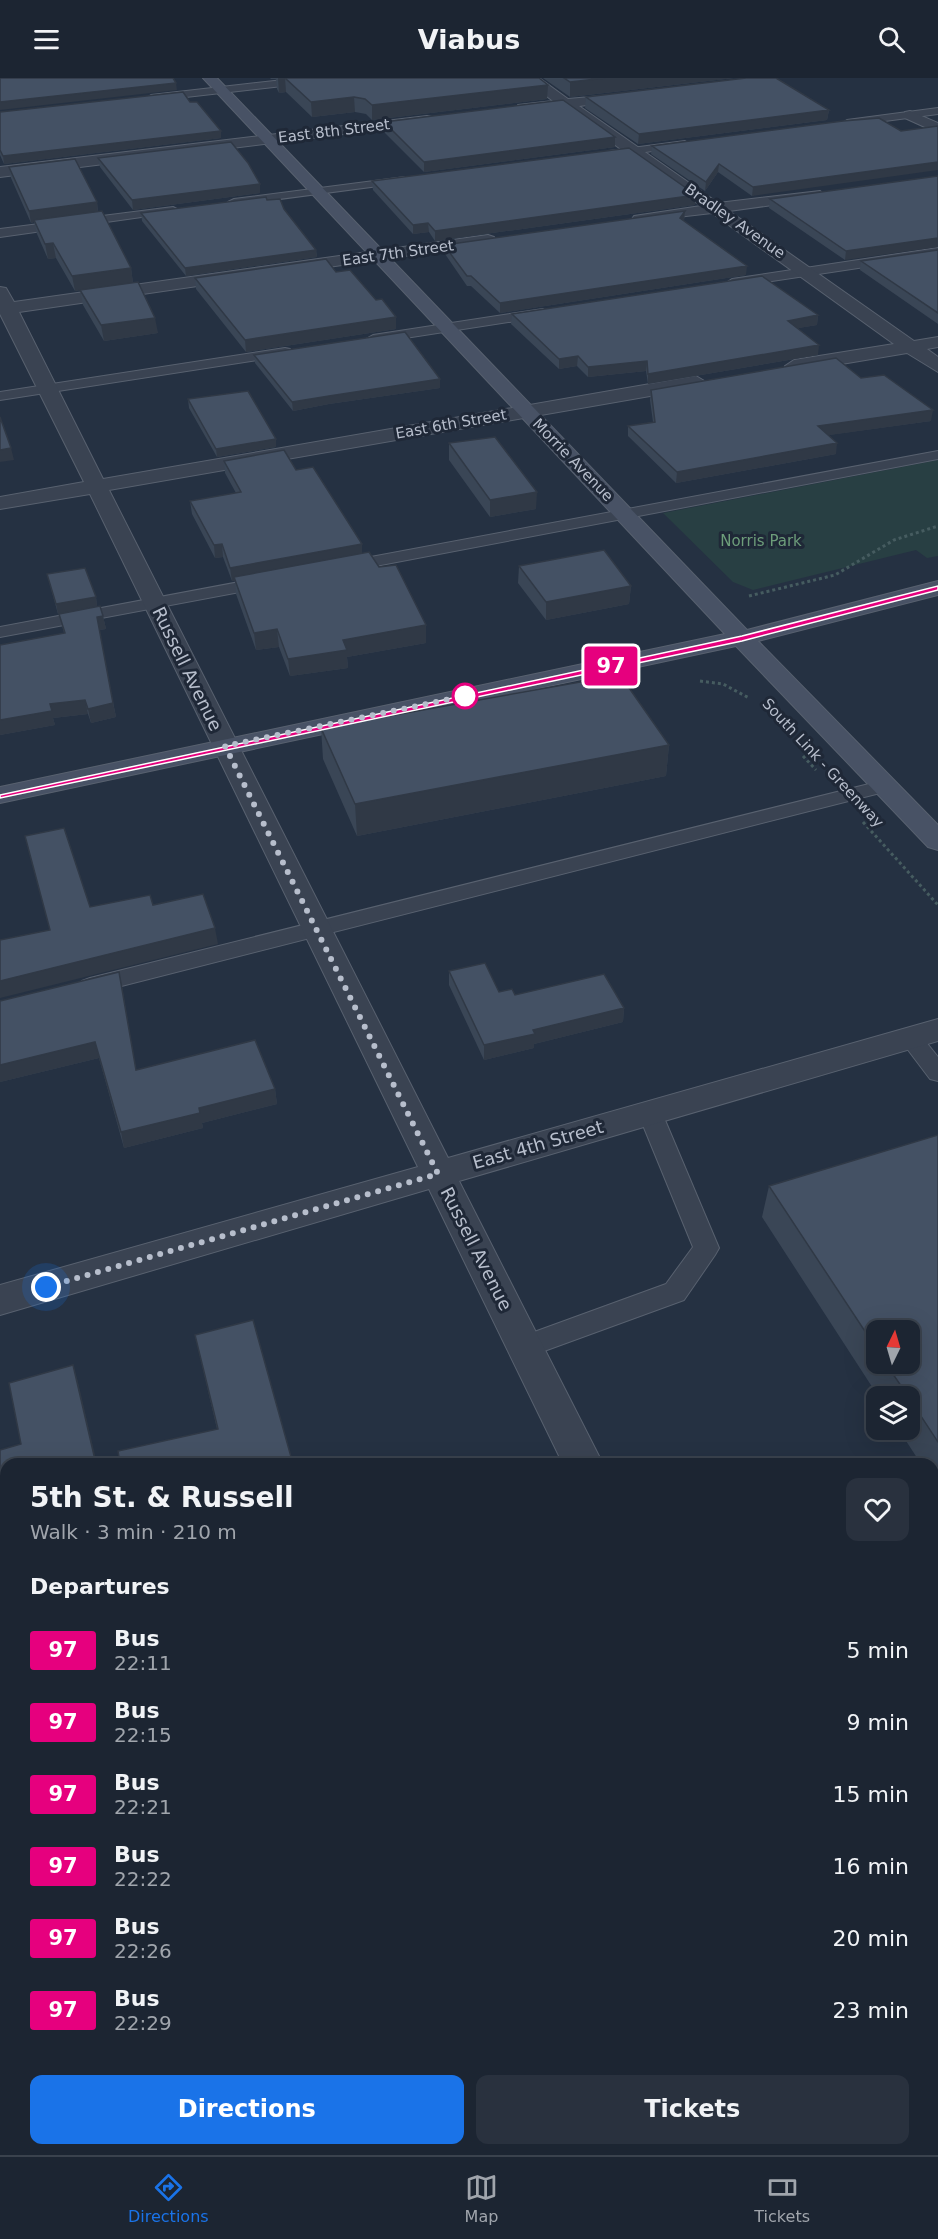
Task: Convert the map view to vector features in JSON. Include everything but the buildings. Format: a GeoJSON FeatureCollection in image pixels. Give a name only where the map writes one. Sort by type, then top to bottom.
{"type":"FeatureCollection","features":[{"type":"Feature","properties":{"kind":"street","name":"Bradley Avenue"},"geometry":{"type":"LineString","coordinates":[[530,78],[938,366]]}},
{"type":"Feature","properties":{"kind":"street","name":"Morrie Avenue"},"geometry":{"type":"LineString","coordinates":[[215,84],[938,842]]}},
{"type":"Feature","properties":{"kind":"street"},"geometry":{"type":"LineString","coordinates":[[509,110],[648,93]]}},
{"type":"Feature","properties":{"kind":"street"},"geometry":{"type":"LineString","coordinates":[[910,115],[938,129]]}},
{"type":"Feature","properties":{"kind":"street","name":"East 8th Street"},"geometry":{"type":"LineString","coordinates":[[0,172],[440,118]]}},
{"type":"Feature","properties":{"kind":"street"},"geometry":{"type":"LineString","coordinates":[[623,221],[833,192]]}},
{"type":"Feature","properties":{"kind":"street","name":"East 7th Street"},"geometry":{"type":"LineString","coordinates":[[3,303],[507,238]]}},
{"type":"Feature","properties":{"kind":"street","name":"Russell Avenue"},"geometry":{"type":"LineString","coordinates":[[3,303],[48,388],[580,1458]]}},
{"type":"Feature","properties":{"kind":"street"},"geometry":{"type":"LineString","coordinates":[[770,370],[938,342]]}},
{"type":"Feature","properties":{"kind":"street","name":"East 6th Street"},"geometry":{"type":"LineString","coordinates":[[0,503],[712,380]]}},
{"type":"Feature","properties":{"kind":"street"},"geometry":{"type":"LineString","coordinates":[[0,795],[742,638],[938,588]]}},
{"type":"Feature","properties":{"kind":"street","name":"East 4th Street"},"geometry":{"type":"LineString","coordinates":[[0,1300],[924,1034]]}},
{"type":"Feature","properties":{"kind":"lane"},"geometry":{"type":"LineString","coordinates":[[140,99],[215,84],[327,78]]}},
{"type":"Feature","properties":{"kind":"lane"},"geometry":{"type":"LineString","coordinates":[[830,125],[938,111]]}},
{"type":"Feature","properties":{"kind":"lane"},"geometry":{"type":"LineString","coordinates":[[599,155],[692,143]]}},
{"type":"Feature","properties":{"kind":"lane"},"geometry":{"type":"LineString","coordinates":[[224,204],[411,179]]}},
{"type":"Feature","properties":{"kind":"lane"},"geometry":{"type":"LineString","coordinates":[[0,232],[188,208]]}},
{"type":"Feature","properties":{"kind":"lane"},"geometry":{"type":"LineString","coordinates":[[713,286],[938,252]]}},
{"type":"Feature","properties":{"kind":"lane"},"geometry":{"type":"LineString","coordinates":[[353,342],[551,311]]}},
{"type":"Feature","properties":{"kind":"lane"},"geometry":{"type":"LineString","coordinates":[[0,396],[295,351]]}},
{"type":"Feature","properties":{"kind":"lane"},"geometry":{"type":"LineString","coordinates":[[330,570],[938,455]]}},
{"type":"Feature","properties":{"kind":"lane"},"geometry":{"type":"LineString","coordinates":[[0,632],[284,578]]}},
{"type":"Feature","properties":{"kind":"lane"},"geometry":{"type":"LineString","coordinates":[[68,991],[885,786]]}},
{"type":"Feature","properties":{"kind":"lane"},"geometry":{"type":"LineString","coordinates":[[924,1034],[938,1073]]}},
{"type":"Feature","properties":{"kind":"lane"},"geometry":{"type":"LineString","coordinates":[[525,1347],[675,1292],[706,1248],[650,1113]]}},
{"type":"Feature","properties":{"kind":"path"},"geometry":{"type":"LineString","coordinates":[[708,603],[767,593],[835,574],[894,540],[938,526]]}},
{"type":"Feature","properties":{"kind":"path","name":"South Link - Greenway"},"geometry":{"type":"LineString","coordinates":[[670,653],[693,681],[723,684],[748,697],[756,705]]}},
{"type":"Feature","properties":{"kind":"path","name":"South Link - Greenway"},"geometry":{"type":"LineString","coordinates":[[802,756],[938,905]]}},
{"type":"Feature","properties":{"kind":"green space","name":"Norris Park"},"geometry":{"type":"Polygon","coordinates":[[[938,460],[938,556],[927,558],[916,550],[753,590],[733,582],[663,513],[938,460]]]}},
{"type":"Feature","properties":{"kind":"bus line","name":"97"},"geometry":{"type":"LineString","coordinates":[[0,795],[742,638],[938,588]]}},
{"type":"Feature","properties":{"kind":"route"},"geometry":{"type":"LineString","coordinates":[[46,1287],[438,1174],[225,746],[465,696]]}}]}
